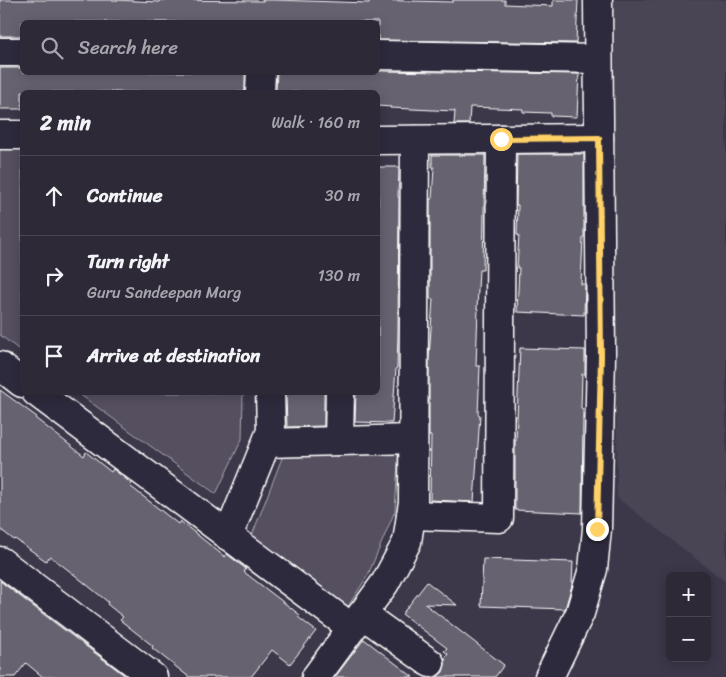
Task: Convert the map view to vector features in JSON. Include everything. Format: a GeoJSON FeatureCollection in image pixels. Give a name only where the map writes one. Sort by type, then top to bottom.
{"type":"FeatureCollection","features":[{"type":"Feature","properties":{"kind":"street"},"geometry":{"type":"LineString","coordinates":[[549,677],[580,613],[593,569],[597,529],[601,356],[598,0]]}},
{"type":"Feature","properties":{"kind":"street"},"geometry":{"type":"LineString","coordinates":[[0,52],[20,52]]}},
{"type":"Feature","properties":{"kind":"street"},"geometry":{"type":"LineString","coordinates":[[380,55],[598,59]]}},
{"type":"Feature","properties":{"kind":"street"},"geometry":{"type":"LineString","coordinates":[[260,90],[261,75]]}},
{"type":"Feature","properties":{"kind":"street"},"geometry":{"type":"LineString","coordinates":[[0,135],[20,135]]}},
{"type":"Feature","properties":{"kind":"street"},"geometry":{"type":"LineString","coordinates":[[380,140],[599,138]]}},
{"type":"Feature","properties":{"kind":"street"},"geometry":{"type":"LineString","coordinates":[[411,515],[499,518],[501,139]]}},
{"type":"Feature","properties":{"kind":"street"},"geometry":{"type":"LineString","coordinates":[[316,677],[385,583],[407,542],[413,502],[415,140]]}},
{"type":"Feature","properties":{"kind":"street"},"geometry":{"type":"LineString","coordinates":[[0,366],[20,381]]}},
{"type":"Feature","properties":{"kind":"street"},"geometry":{"type":"LineString","coordinates":[[40,395],[228,536],[357,621],[430,663]]}},
{"type":"Feature","properties":{"kind":"street"},"geometry":{"type":"LineString","coordinates":[[228,536],[271,432],[270,395]]}},
{"type":"Feature","properties":{"kind":"street"},"geometry":{"type":"LineString","coordinates":[[339,441],[340,395]]}},
{"type":"Feature","properties":{"kind":"street"},"geometry":{"type":"LineString","coordinates":[[266,443],[414,439]]}},
{"type":"Feature","properties":{"kind":"street"},"geometry":{"type":"LineString","coordinates":[[0,561],[153,677]]}},
{"type":"Feature","properties":{"kind":"shaded area"},"geometry":{"type":"Polygon","coordinates":[[[614,0],[726,0],[726,582],[617,498],[614,0]]]}},
{"type":"Feature","properties":{"kind":"shaded area"},"geometry":{"type":"Polygon","coordinates":[[[0,149],[20,149],[20,350],[0,335],[0,149]]]}},
{"type":"Feature","properties":{"kind":"shaded area"},"geometry":{"type":"Polygon","coordinates":[[[81,395],[243,395],[242,439],[216,494],[81,395]]]}},
{"type":"Feature","properties":{"kind":"shaded area"},"geometry":{"type":"Polygon","coordinates":[[[287,445],[399,445],[395,511],[368,575],[345,611],[251,538],[287,445]]]}},
{"type":"Feature","properties":{"kind":"building"},"geometry":{"type":"Polygon","coordinates":[[[0,0],[159,2],[160,0],[275,0],[369,3],[369,0],[453,2],[453,0],[505,0],[505,4],[553,6],[553,0],[578,0],[576,43],[380,40],[380,20],[20,20],[20,36],[0,36],[0,0]]]}},
{"type":"Feature","properties":{"kind":"building"},"geometry":{"type":"Polygon","coordinates":[[[0,68],[20,68],[20,75],[245,75],[245,90],[20,90],[20,109],[0,109],[0,68]]]}},
{"type":"Feature","properties":{"kind":"building"},"geometry":{"type":"Polygon","coordinates":[[[380,71],[579,74],[577,117],[551,116],[551,113],[523,112],[523,109],[470,107],[469,124],[454,124],[455,111],[380,106],[380,90],[276,90],[277,75],[380,75],[380,71]]]}},
{"type":"Feature","properties":{"kind":"building"},"geometry":{"type":"Polygon","coordinates":[[[517,154],[584,154],[584,237],[581,284],[585,284],[584,315],[517,312],[519,235],[517,235],[518,205],[516,205],[517,154]]]}},
{"type":"Feature","properties":{"kind":"building"},"geometry":{"type":"Polygon","coordinates":[[[432,155],[485,155],[483,270],[479,270],[477,309],[476,366],[480,366],[478,414],[480,415],[474,502],[430,500],[429,358],[433,299],[430,299],[430,199],[432,199],[434,167],[432,167],[432,155]]]}},
{"type":"Feature","properties":{"kind":"building"},"geometry":{"type":"Polygon","coordinates":[[[380,167],[399,167],[397,368],[392,423],[355,422],[356,395],[380,395],[380,167]]]}},
{"type":"Feature","properties":{"kind":"building"},"geometry":{"type":"Polygon","coordinates":[[[520,348],[585,350],[585,374],[582,374],[581,408],[583,409],[582,513],[515,510],[515,441],[520,348]]]}},
{"type":"Feature","properties":{"kind":"building"},"geometry":{"type":"Polygon","coordinates":[[[0,390],[37,417],[35,418],[84,456],[86,452],[111,472],[113,469],[132,484],[130,486],[178,524],[180,521],[225,557],[227,554],[246,569],[244,572],[300,615],[298,617],[316,631],[290,664],[272,650],[251,677],[189,677],[120,620],[123,617],[107,604],[108,602],[76,576],[50,556],[46,561],[0,529],[0,390]]]}},
{"type":"Feature","properties":{"kind":"building"},"geometry":{"type":"Polygon","coordinates":[[[286,395],[324,395],[324,426],[287,427],[286,395]]]}},
{"type":"Feature","properties":{"kind":"building"},"geometry":{"type":"Polygon","coordinates":[[[483,559],[573,562],[572,585],[565,609],[481,606],[483,559]]]}},
{"type":"Feature","properties":{"kind":"building"},"geometry":{"type":"Polygon","coordinates":[[[0,581],[127,677],[43,677],[26,663],[15,677],[0,677],[0,581]]]}},
{"type":"Feature","properties":{"kind":"building"},"geometry":{"type":"Polygon","coordinates":[[[427,582],[457,605],[425,604],[504,665],[495,677],[437,677],[443,672],[445,658],[448,654],[444,651],[447,648],[402,614],[427,582]]]}},
{"type":"Feature","properties":{"kind":"building"},"geometry":{"type":"Polygon","coordinates":[[[364,639],[413,677],[335,677],[364,639]]]}},
{"type":"Feature","properties":{"kind":"route"},"geometry":{"type":"LineString","coordinates":[[501,139],[599,138],[601,356],[597,529]]}}]}
